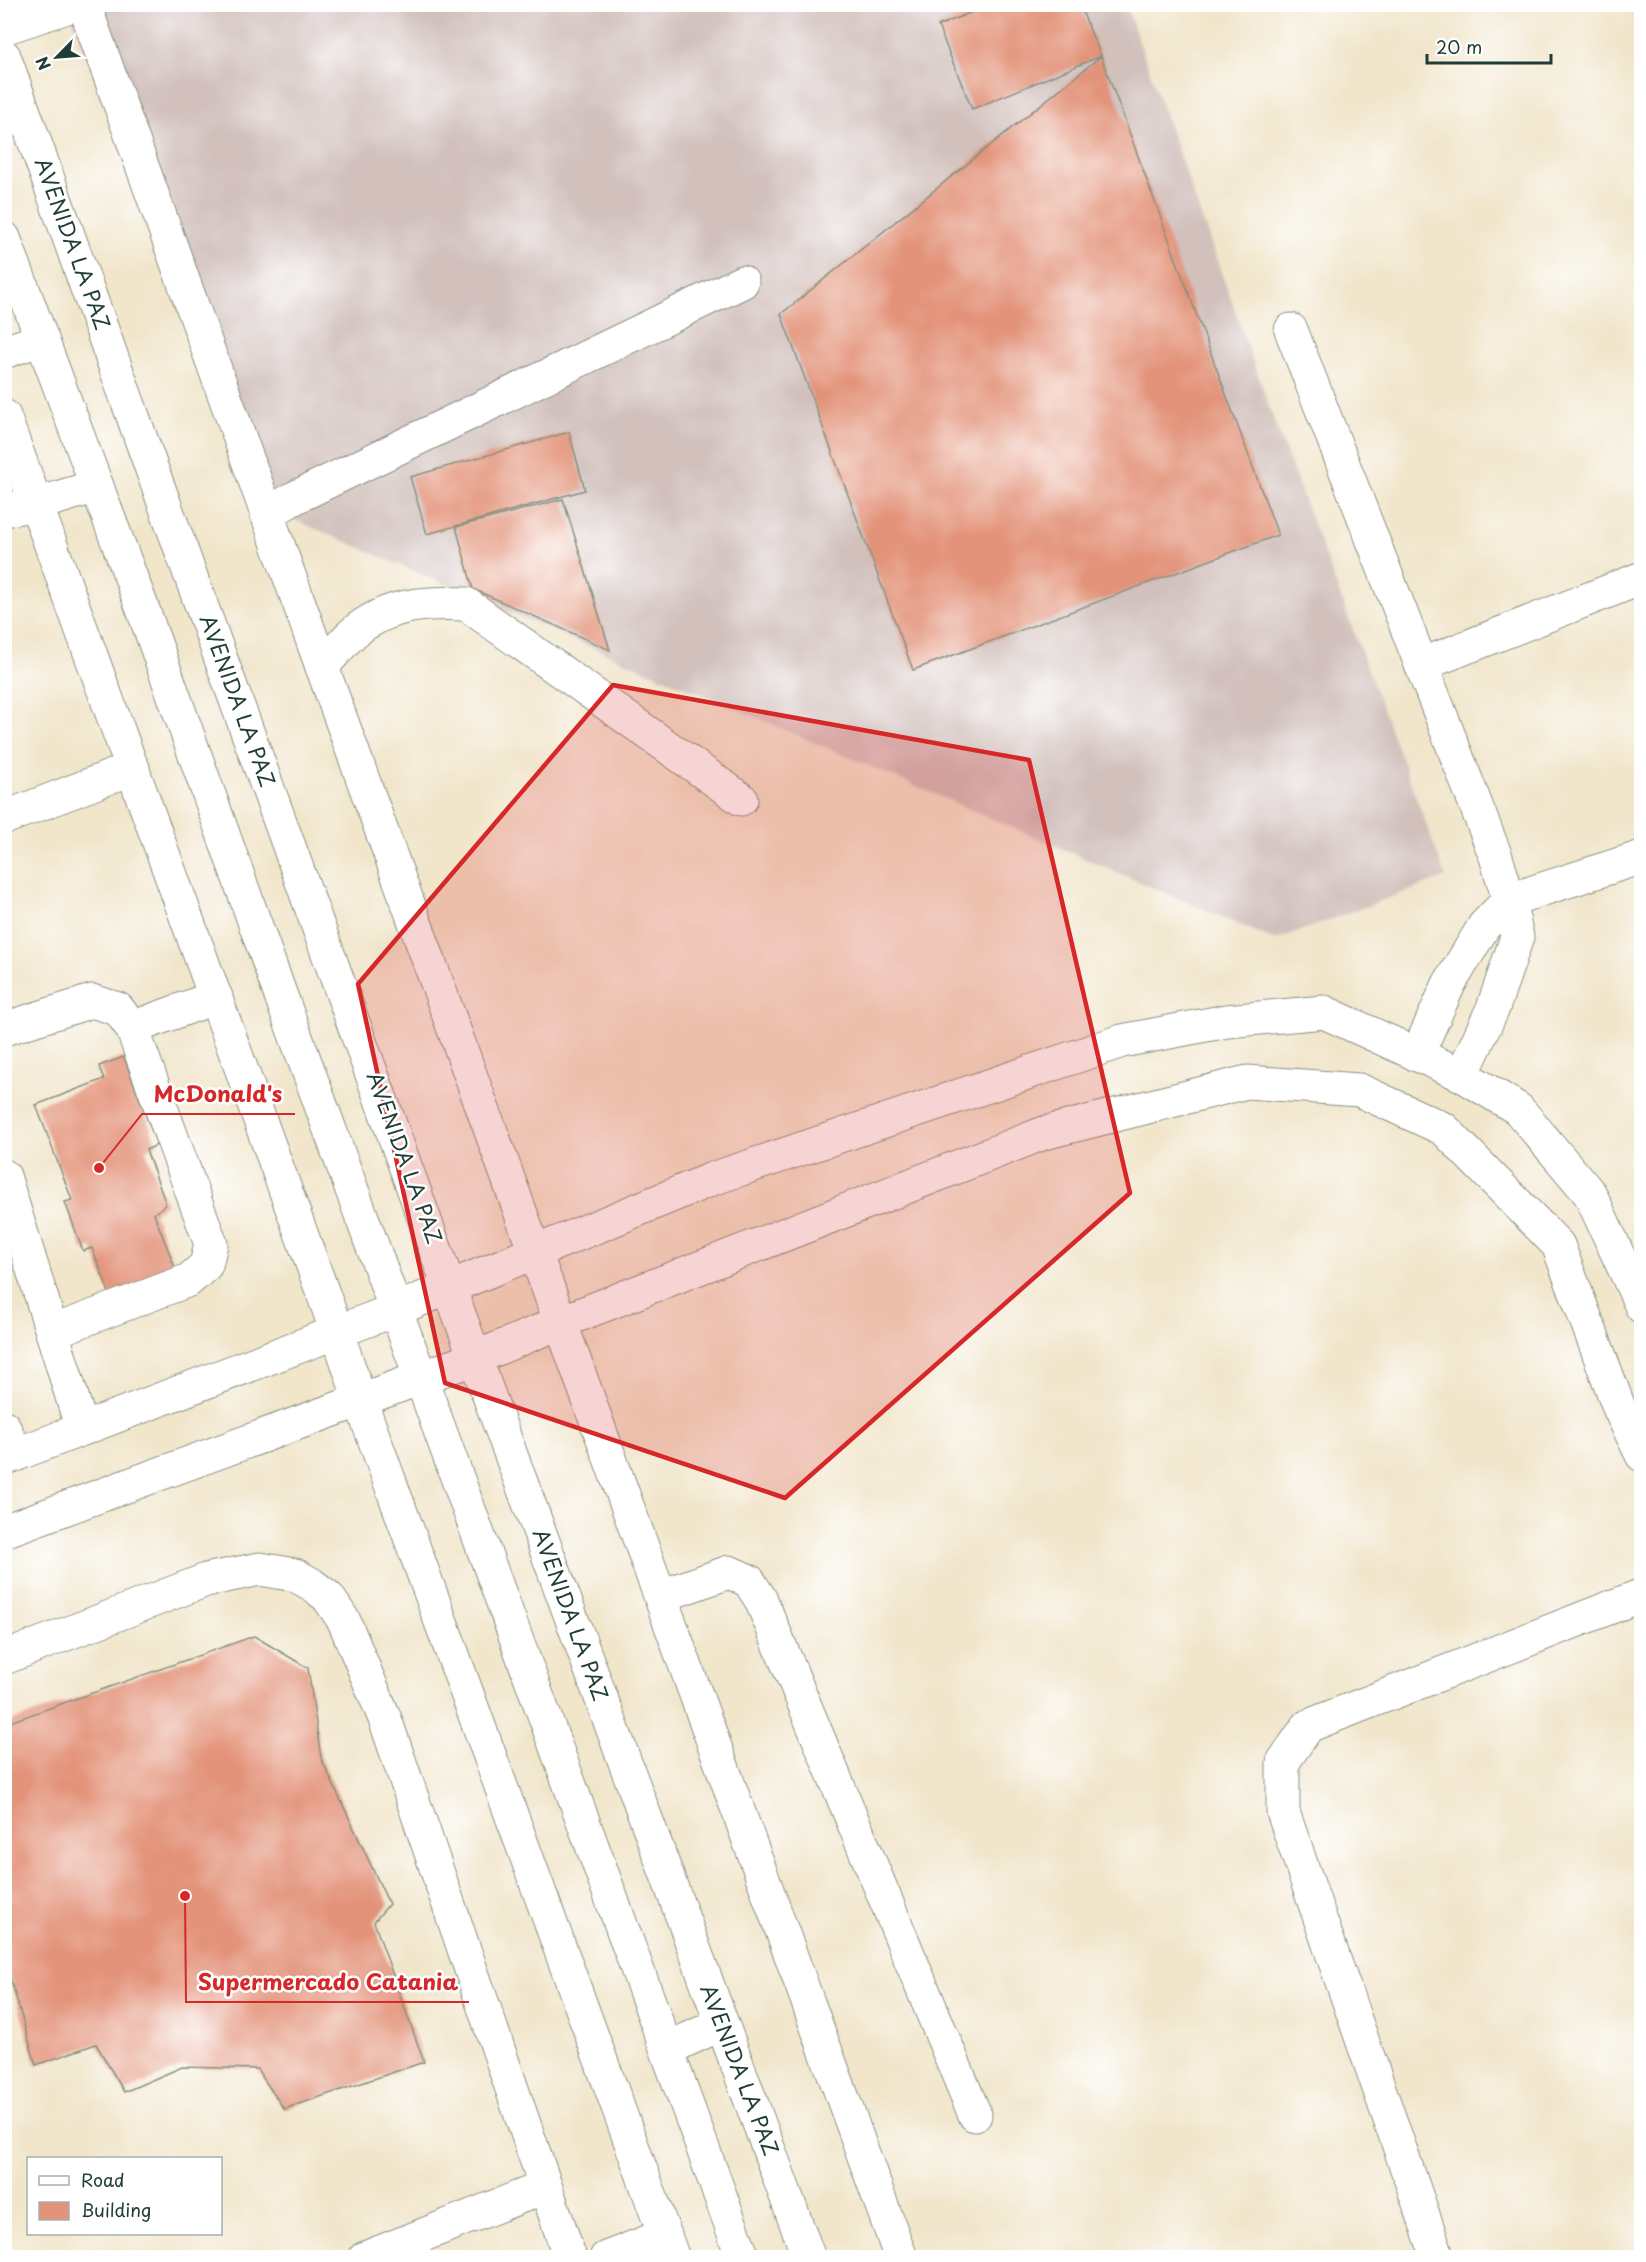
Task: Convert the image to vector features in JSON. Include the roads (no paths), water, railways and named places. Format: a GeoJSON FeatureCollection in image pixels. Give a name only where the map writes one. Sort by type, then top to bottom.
{"type":"FeatureCollection","features":[{"type":"Feature","properties":{"kind":"street"},"geometry":{"type":"LineString","coordinates":[[4,28],[76,4]]}},
{"type":"Feature","properties":{"kind":"street"},"geometry":{"type":"LineString","coordinates":[[84,4],[322,667],[901,2258]]}},
{"type":"Feature","properties":{"kind":"street","name":"AVENIDA LA PAZ"},"geometry":{"type":"LineString","coordinates":[[4,56],[146,453],[476,1358],[809,2258]]}},
{"type":"Feature","properties":{"kind":"street"},"geometry":{"type":"LineString","coordinates":[[4,238],[97,486],[743,2258]]}},
{"type":"Feature","properties":{"kind":"street"},"geometry":{"type":"LineString","coordinates":[[267,514],[294,498],[742,282]]}},
{"type":"Feature","properties":{"kind":"street"},"geometry":{"type":"LineString","coordinates":[[1291,330],[1496,857],[1509,900],[1517,937],[1493,1008],[1462,1075]]}},
{"type":"Feature","properties":{"kind":"street"},"geometry":{"type":"LineString","coordinates":[[4,352],[42,339]]}},
{"type":"Feature","properties":{"kind":"street"},"geometry":{"type":"LineString","coordinates":[[4,416],[669,2246],[606,2258]]}},
{"type":"Feature","properties":{"kind":"street"},"geometry":{"type":"LineString","coordinates":[[4,510],[37,504],[97,486]]}},
{"type":"Feature","properties":{"kind":"street"},"geometry":{"type":"LineString","coordinates":[[1421,664],[1641,579]]}},
{"type":"Feature","properties":{"kind":"street"},"geometry":{"type":"LineString","coordinates":[[322,667],[354,633],[386,612],[427,602],[466,604],[741,799]]}},
{"type":"Feature","properties":{"kind":"street"},"geometry":{"type":"LineString","coordinates":[[4,818],[133,768]]}},
{"type":"Feature","properties":{"kind":"street"},"geometry":{"type":"LineString","coordinates":[[1417,1055],[1449,984],[1484,926],[1509,900],[1641,857]]}},
{"type":"Feature","properties":{"kind":"street"},"geometry":{"type":"LineString","coordinates":[[132,1028],[216,997]]}},
{"type":"Feature","properties":{"kind":"street"},"geometry":{"type":"LineString","coordinates":[[4,1029],[92,1001],[118,1009],[132,1028],[211,1244],[206,1265],[189,1280],[52,1332]]}},
{"type":"Feature","properties":{"kind":"street"},"geometry":{"type":"LineString","coordinates":[[8,1447],[82,1429],[337,1332],[451,1288],[712,1179],[1122,1041],[1227,1021],[1324,1012],[1462,1075],[1518,1109],[1590,1194],[1641,1307]]}},
{"type":"Feature","properties":{"kind":"street"},"geometry":{"type":"LineString","coordinates":[[4,1531],[476,1358],[561,1322],[1044,1133],[1247,1082],[1359,1090],[1444,1129],[1558,1245],[1620,1410],[1641,1455]]}},
{"type":"Feature","properties":{"kind":"street"},"geometry":{"type":"LineString","coordinates":[[4,1176],[82,1429]]}},
{"type":"Feature","properties":{"kind":"street"},"geometry":{"type":"LineString","coordinates":[[4,1658],[206,1580],[260,1569],[295,1575],[328,1597],[344,1621],[385,1719],[570,2258]]}},
{"type":"Feature","properties":{"kind":"street"},"geometry":{"type":"LineString","coordinates":[[661,1596],[729,1572],[749,1581],[761,1600],[975,2115]]}},
{"type":"Feature","properties":{"kind":"street"},"geometry":{"type":"LineString","coordinates":[[1438,2258],[1283,1812],[1283,1762],[1308,1726],[1641,1595]]}},
{"type":"Feature","properties":{"kind":"street"},"geometry":{"type":"LineString","coordinates":[[666,2049],[721,2024]]}},
{"type":"Feature","properties":{"kind":"street"},"geometry":{"type":"LineString","coordinates":[[365,2258],[545,2187]]}},
{"type":"Feature","properties":{"kind":"place","name":"McDonald's"},"geometry":{"type":"Point","coordinates":[99,1168]}},
{"type":"Feature","properties":{"kind":"place","name":"Supermercado Catania"},"geometry":{"type":"Point","coordinates":[185,1896]}}]}
